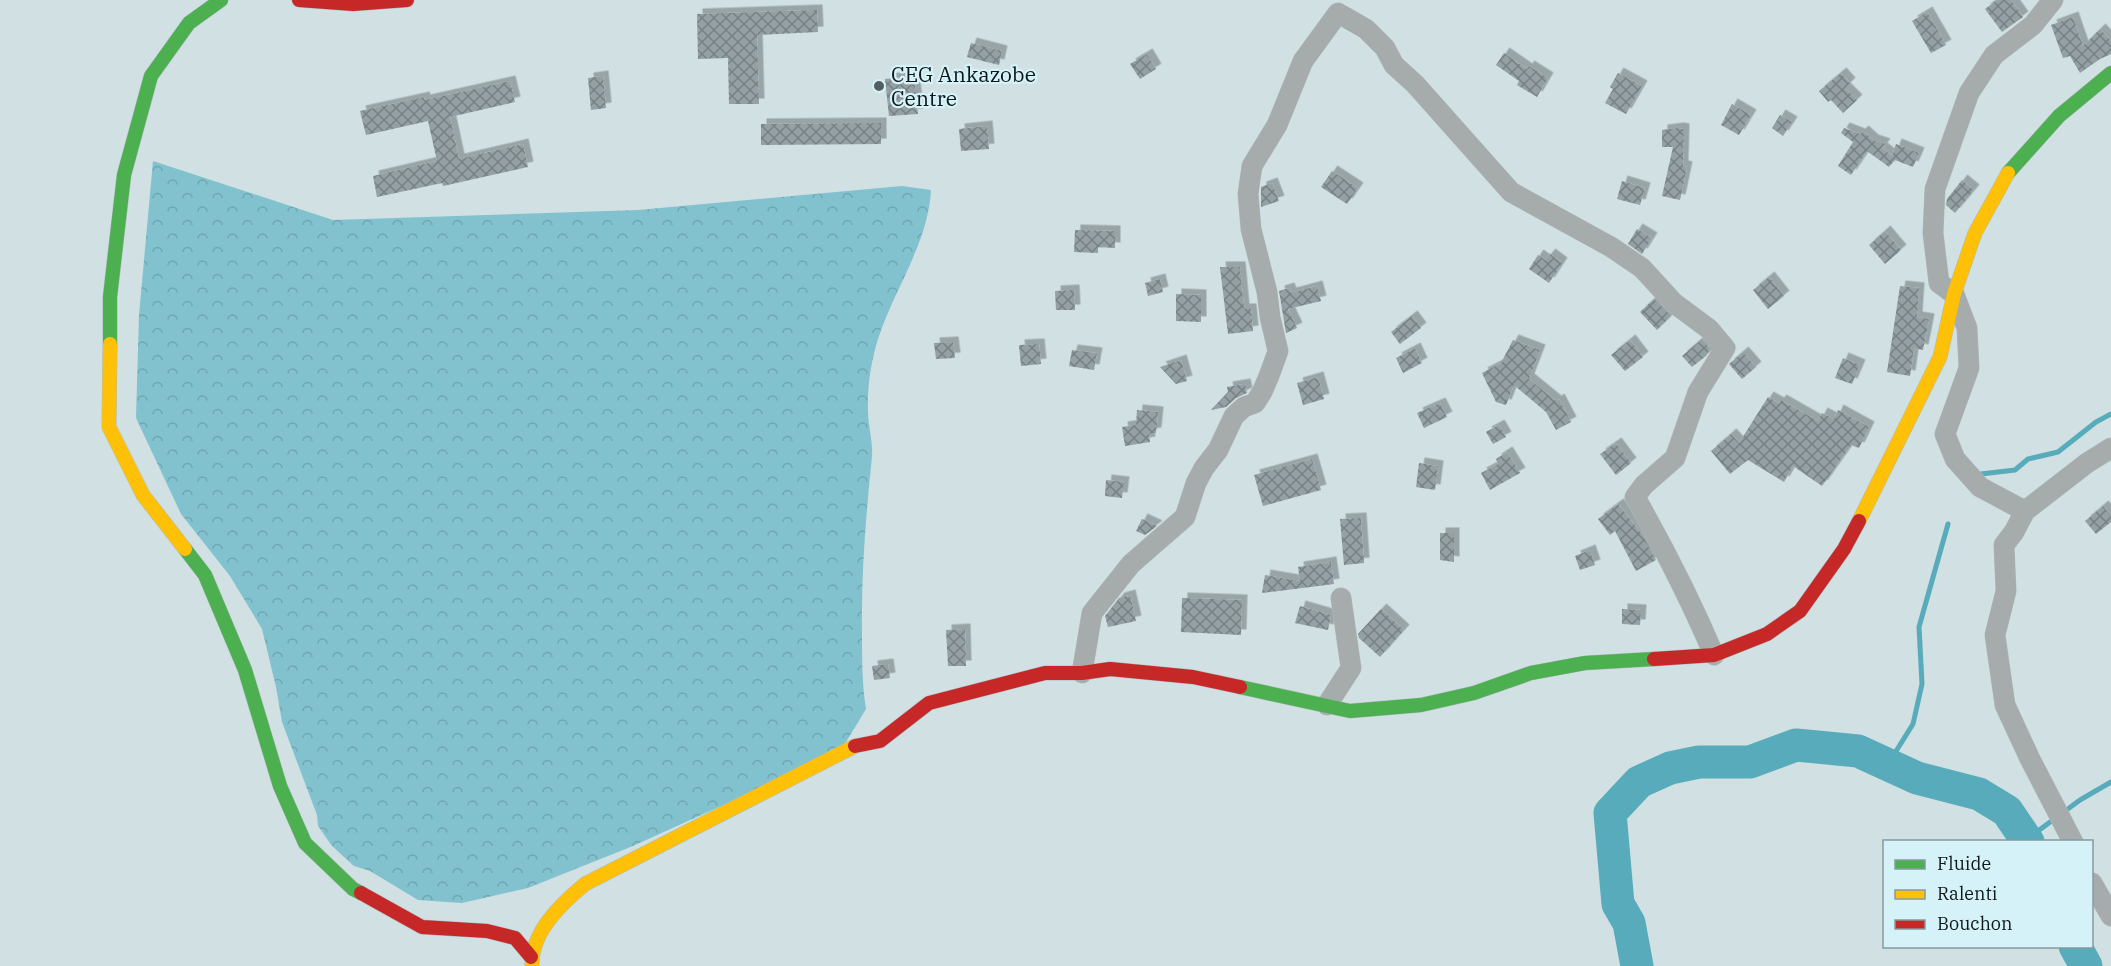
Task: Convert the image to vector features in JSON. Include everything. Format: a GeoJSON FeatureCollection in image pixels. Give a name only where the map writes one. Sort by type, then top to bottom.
{"type":"FeatureCollection","features":[{"type":"Feature","properties":{"kind":"main road"},"geometry":{"type":"LineString","coordinates":[[221,0],[189,23],[151,76],[124,175],[110,297],[109,427],[143,495],[205,575],[245,670],[280,786],[305,843],[352,889],[422,927],[487,931],[515,938],[532,962]]}},
{"type":"Feature","properties":{"kind":"main road"},"geometry":{"type":"LineString","coordinates":[[299,0],[329,5],[376,4],[407,0]]}},
{"type":"Feature","properties":{"kind":"main road"},"geometry":{"type":"LineString","coordinates":[[532,962],[544,925],[560,904],[585,884],[860,744],[880,741],[929,704],[1045,673],[1082,673],[1110,669],[1193,677],[1350,711],[1421,705],[1474,693],[1531,673],[1585,663],[1714,655],[1767,634],[1800,611],[1844,549],[1874,493],[1940,357],[1953,294],[1975,233],[2007,174],[2059,116],[2111,73]]}},
{"type":"Feature","properties":{"kind":"street"},"geometry":{"type":"LineString","coordinates":[[2025,511],[1980,487],[1955,459],[1945,434],[1969,368],[1967,328],[1953,294],[1939,283],[1933,233],[1935,189],[1969,93],[1994,55],[2033,25],[2053,0]]}},
{"type":"Feature","properties":{"kind":"street"},"geometry":{"type":"LineString","coordinates":[[1082,673],[1092,614],[1131,564],[1185,517],[1196,483],[1218,450],[1234,416],[1244,407],[1255,403],[1272,368],[1278,351],[1267,292],[1251,229],[1248,194],[1252,166],[1276,125],[1303,61],[1338,13],[1366,29],[1394,66],[1415,84],[1511,192],[1611,247],[1642,268],[1674,303],[1709,329],[1725,348],[1698,392],[1675,458],[1644,485],[1635,497],[1657,535],[1698,617],[1714,655]]}},
{"type":"Feature","properties":{"kind":"street"},"geometry":{"type":"LineString","coordinates":[[2072,840],[2005,705],[1995,635],[2006,591],[2004,545],[2025,511],[2087,463],[2111,448]]}},
{"type":"Feature","properties":{"kind":"street"},"geometry":{"type":"LineString","coordinates":[[1327,705],[1351,668],[1341,598]]}},
{"type":"Feature","properties":{"kind":"street"},"geometry":{"type":"LineString","coordinates":[[2093,887],[2111,916]]}},
{"type":"Feature","properties":{"kind":"green space"},"geometry":{"type":"Polygon","coordinates":[[[153,161],[333,220],[638,210],[902,186],[931,190],[924,229],[885,320],[870,375],[868,411],[872,456],[864,544],[862,611],[862,671],[866,709],[840,752],[633,846],[528,888],[462,903],[418,900],[370,871],[354,866],[332,846],[318,826],[317,815],[282,722],[262,629],[230,576],[181,514],[136,418],[139,315],[153,161]]]}},
{"type":"Feature","properties":{"kind":"building"},"geometry":{"type":"Polygon","coordinates":[[[1997,0],[2011,0],[2023,17],[2002,32],[1985,9],[1997,0]]]}},
{"type":"Feature","properties":{"kind":"building"},"geometry":{"type":"Polygon","coordinates":[[[817,10],[818,32],[757,35],[759,104],[729,104],[728,58],[698,59],[697,14],[817,10]]]}},
{"type":"Feature","properties":{"kind":"building"},"geometry":{"type":"Polygon","coordinates":[[[1927,12],[1946,45],[1931,53],[1912,21],[1927,12]]]}},
{"type":"Feature","properties":{"kind":"building"},"geometry":{"type":"Polygon","coordinates":[[[2073,17],[2083,46],[2100,29],[2111,41],[2111,54],[2080,73],[2070,56],[2063,58],[2051,25],[2073,17]]]}},
{"type":"Feature","properties":{"kind":"building"},"geometry":{"type":"Polygon","coordinates":[[[971,43],[1002,51],[999,65],[967,57],[971,43]]]}},
{"type":"Feature","properties":{"kind":"building"},"geometry":{"type":"Polygon","coordinates":[[[1504,53],[1527,69],[1529,66],[1548,78],[1537,97],[1517,85],[1519,81],[1496,65],[1504,53]]]}},
{"type":"Feature","properties":{"kind":"building"},"geometry":{"type":"Polygon","coordinates":[[[1147,54],[1156,69],[1140,79],[1130,64],[1147,54]]]}},
{"type":"Feature","properties":{"kind":"building"},"geometry":{"type":"Polygon","coordinates":[[[1618,73],[1642,86],[1626,114],[1605,103],[1618,73]]]}},
{"type":"Feature","properties":{"kind":"building"},"geometry":{"type":"Polygon","coordinates":[[[1841,73],[1850,83],[1845,88],[1857,100],[1843,113],[1831,100],[1828,102],[1819,91],[1841,73]]]}},
{"type":"Feature","properties":{"kind":"building"},"geometry":{"type":"Polygon","coordinates":[[[603,76],[606,108],[591,110],[588,78],[603,76]]]}},
{"type":"Feature","properties":{"kind":"building"},"geometry":{"type":"Polygon","coordinates":[[[914,76],[918,114],[889,116],[885,79],[914,76]]]}},
{"type":"Feature","properties":{"kind":"building"},"geometry":{"type":"Polygon","coordinates":[[[510,81],[515,102],[450,117],[459,159],[523,144],[528,167],[443,186],[442,183],[377,197],[373,176],[437,161],[428,121],[366,135],[360,111],[424,97],[425,100],[510,81]]]}},
{"type":"Feature","properties":{"kind":"building"},"geometry":{"type":"Polygon","coordinates":[[[1732,104],[1751,115],[1739,135],[1721,125],[1732,104]]]}},
{"type":"Feature","properties":{"kind":"building"},"geometry":{"type":"Polygon","coordinates":[[[1780,115],[1792,122],[1783,136],[1772,128],[1780,115]]]}},
{"type":"Feature","properties":{"kind":"building"},"geometry":{"type":"Polygon","coordinates":[[[881,123],[881,144],[761,145],[761,124],[881,123]]]}},
{"type":"Feature","properties":{"kind":"building"},"geometry":{"type":"Polygon","coordinates":[[[987,126],[989,149],[961,151],[959,129],[987,126]]]}},
{"type":"Feature","properties":{"kind":"building"},"geometry":{"type":"Polygon","coordinates":[[[1844,128],[1860,134],[1863,131],[1873,140],[1885,144],[1882,148],[1892,156],[1896,144],[1919,153],[1913,167],[1895,160],[1889,167],[1867,151],[1851,175],[1838,166],[1853,142],[1841,133],[1844,128]]]}},
{"type":"Feature","properties":{"kind":"building"},"geometry":{"type":"Polygon","coordinates":[[[1684,129],[1683,166],[1687,167],[1680,200],[1662,196],[1673,147],[1662,147],[1662,130],[1684,129]]]}},
{"type":"Feature","properties":{"kind":"building"},"geometry":{"type":"Polygon","coordinates":[[[1332,171],[1358,188],[1347,204],[1321,187],[1332,171]]]}},
{"type":"Feature","properties":{"kind":"building"},"geometry":{"type":"Polygon","coordinates":[[[1962,180],[1974,190],[1955,213],[1946,205],[1947,199],[1962,180]]]}},
{"type":"Feature","properties":{"kind":"building"},"geometry":{"type":"Polygon","coordinates":[[[1622,181],[1645,188],[1640,205],[1617,199],[1622,181]]]}},
{"type":"Feature","properties":{"kind":"building"},"geometry":{"type":"Polygon","coordinates":[[[1272,183],[1279,201],[1261,207],[1261,187],[1272,183]]]}},
{"type":"Feature","properties":{"kind":"building"},"geometry":{"type":"Polygon","coordinates":[[[1637,229],[1652,238],[1642,254],[1628,244],[1637,229]]]}},
{"type":"Feature","properties":{"kind":"building"},"geometry":{"type":"Polygon","coordinates":[[[1075,230],[1115,231],[1115,248],[1098,247],[1098,253],[1074,252],[1075,230]]]}},
{"type":"Feature","properties":{"kind":"building"},"geometry":{"type":"Polygon","coordinates":[[[1885,231],[1901,250],[1885,264],[1869,245],[1885,231]]]}},
{"type":"Feature","properties":{"kind":"building"},"geometry":{"type":"Polygon","coordinates":[[[1550,254],[1562,263],[1549,283],[1529,269],[1538,255],[1545,260],[1550,254]]]}},
{"type":"Feature","properties":{"kind":"building"},"geometry":{"type":"Polygon","coordinates":[[[1220,267],[1240,267],[1244,309],[1251,309],[1253,331],[1228,334],[1220,267]]]}},
{"type":"Feature","properties":{"kind":"building"},"geometry":{"type":"Polygon","coordinates":[[[1769,277],[1784,296],[1768,309],[1753,290],[1769,277]]]}},
{"type":"Feature","properties":{"kind":"building"},"geometry":{"type":"Polygon","coordinates":[[[1160,279],[1163,292],[1148,296],[1145,283],[1160,279]]]}},
{"type":"Feature","properties":{"kind":"building"},"geometry":{"type":"Polygon","coordinates":[[[1317,286],[1321,301],[1288,309],[1297,328],[1286,333],[1279,291],[1289,288],[1291,293],[1317,286]]]}},
{"type":"Feature","properties":{"kind":"building"},"geometry":{"type":"Polygon","coordinates":[[[1900,286],[1919,288],[1917,317],[1929,319],[1923,350],[1914,348],[1910,376],[1887,372],[1900,286]]]}},
{"type":"Feature","properties":{"kind":"building"},"geometry":{"type":"Polygon","coordinates":[[[1074,290],[1075,310],[1056,310],[1055,291],[1074,290]]]}},
{"type":"Feature","properties":{"kind":"building"},"geometry":{"type":"Polygon","coordinates":[[[1176,294],[1201,295],[1201,322],[1176,321],[1176,294]]]}},
{"type":"Feature","properties":{"kind":"building"},"geometry":{"type":"Polygon","coordinates":[[[1654,299],[1671,316],[1657,330],[1640,312],[1654,299]]]}},
{"type":"Feature","properties":{"kind":"building"},"geometry":{"type":"Polygon","coordinates":[[[1412,316],[1421,328],[1400,344],[1391,332],[1412,316]]]}},
{"type":"Feature","properties":{"kind":"building"},"geometry":{"type":"Polygon","coordinates":[[[1702,339],[1710,349],[1706,356],[1692,367],[1682,356],[1702,339]]]}},
{"type":"Feature","properties":{"kind":"building"},"geometry":{"type":"Polygon","coordinates":[[[1513,340],[1540,350],[1529,379],[1556,401],[1559,399],[1571,422],[1556,430],[1546,412],[1514,385],[1506,405],[1496,402],[1482,373],[1501,363],[1513,340]]]}},
{"type":"Feature","properties":{"kind":"building"},"geometry":{"type":"Polygon","coordinates":[[[1630,340],[1643,357],[1625,371],[1611,355],[1630,340]]]}},
{"type":"Feature","properties":{"kind":"building"},"geometry":{"type":"Polygon","coordinates":[[[953,342],[955,358],[936,359],[934,343],[953,342]]]}},
{"type":"Feature","properties":{"kind":"building"},"geometry":{"type":"Polygon","coordinates":[[[1039,344],[1041,364],[1021,366],[1019,345],[1039,344]]]}},
{"type":"Feature","properties":{"kind":"building"},"geometry":{"type":"Polygon","coordinates":[[[1415,348],[1422,363],[1403,373],[1396,358],[1415,348]]]}},
{"type":"Feature","properties":{"kind":"building"},"geometry":{"type":"Polygon","coordinates":[[[1072,350],[1097,353],[1094,370],[1069,366],[1072,350]]]}},
{"type":"Feature","properties":{"kind":"building"},"geometry":{"type":"Polygon","coordinates":[[[1743,352],[1756,367],[1742,379],[1729,364],[1743,352]]]}},
{"type":"Feature","properties":{"kind":"building"},"geometry":{"type":"Polygon","coordinates":[[[1843,358],[1860,365],[1852,384],[1835,378],[1843,358]]]}},
{"type":"Feature","properties":{"kind":"building"},"geometry":{"type":"Polygon","coordinates":[[[1181,360],[1187,381],[1176,384],[1160,367],[1181,360]]]}},
{"type":"Feature","properties":{"kind":"building"},"geometry":{"type":"Polygon","coordinates":[[[1318,377],[1324,399],[1303,405],[1297,383],[1318,377]]]}},
{"type":"Feature","properties":{"kind":"building"},"geometry":{"type":"Polygon","coordinates":[[[1245,384],[1247,393],[1236,398],[1226,407],[1211,410],[1228,392],[1227,387],[1245,384]]]}},
{"type":"Feature","properties":{"kind":"building"},"geometry":{"type":"Polygon","coordinates":[[[1768,397],[1779,403],[1781,400],[1818,421],[1822,413],[1834,419],[1838,410],[1869,427],[1859,448],[1851,445],[1822,486],[1793,466],[1784,482],[1748,460],[1730,474],[1711,451],[1731,434],[1739,443],[1768,397]]]}},
{"type":"Feature","properties":{"kind":"building"},"geometry":{"type":"Polygon","coordinates":[[[1440,403],[1447,417],[1424,428],[1417,413],[1440,403]]]}},
{"type":"Feature","properties":{"kind":"building"},"geometry":{"type":"Polygon","coordinates":[[[1137,410],[1158,412],[1156,433],[1149,434],[1150,442],[1125,446],[1122,427],[1136,425],[1137,410]]]}},
{"type":"Feature","properties":{"kind":"building"},"geometry":{"type":"Polygon","coordinates":[[[1499,425],[1506,437],[1493,444],[1486,432],[1499,425]]]}},
{"type":"Feature","properties":{"kind":"building"},"geometry":{"type":"Polygon","coordinates":[[[1616,443],[1631,463],[1616,475],[1600,454],[1616,443]]]}},
{"type":"Feature","properties":{"kind":"building"},"geometry":{"type":"Polygon","coordinates":[[[1507,452],[1520,473],[1490,490],[1481,473],[1498,464],[1496,459],[1507,452]]]}},
{"type":"Feature","properties":{"kind":"building"},"geometry":{"type":"Polygon","coordinates":[[[1312,459],[1321,490],[1263,506],[1254,475],[1312,459]]]}},
{"type":"Feature","properties":{"kind":"building"},"geometry":{"type":"Polygon","coordinates":[[[1419,463],[1438,466],[1435,490],[1416,487],[1419,463]]]}},
{"type":"Feature","properties":{"kind":"building"},"geometry":{"type":"Polygon","coordinates":[[[1106,480],[1124,482],[1122,498],[1105,496],[1106,480]]]}},
{"type":"Feature","properties":{"kind":"building"},"geometry":{"type":"Polygon","coordinates":[[[1618,504],[1642,534],[1656,560],[1636,571],[1615,531],[1610,535],[1598,519],[1618,504]]]}},
{"type":"Feature","properties":{"kind":"building"},"geometry":{"type":"Polygon","coordinates":[[[2103,506],[2111,516],[2111,522],[2096,534],[2085,521],[2103,506]]]}},
{"type":"Feature","properties":{"kind":"building"},"geometry":{"type":"Polygon","coordinates":[[[1361,518],[1364,563],[1344,565],[1340,519],[1361,518]]]}},
{"type":"Feature","properties":{"kind":"building"},"geometry":{"type":"Polygon","coordinates":[[[1142,519],[1157,526],[1145,535],[1136,531],[1142,519]]]}},
{"type":"Feature","properties":{"kind":"building"},"geometry":{"type":"Polygon","coordinates":[[[1440,533],[1454,533],[1454,562],[1440,560],[1440,533]]]}},
{"type":"Feature","properties":{"kind":"building"},"geometry":{"type":"Polygon","coordinates":[[[1590,550],[1595,565],[1580,570],[1575,556],[1590,550]]]}},
{"type":"Feature","properties":{"kind":"building"},"geometry":{"type":"Polygon","coordinates":[[[1331,562],[1334,584],[1262,593],[1265,575],[1300,581],[1298,567],[1331,562]]]}},
{"type":"Feature","properties":{"kind":"building"},"geometry":{"type":"Polygon","coordinates":[[[1130,595],[1136,621],[1108,627],[1105,616],[1119,598],[1130,595]]]}},
{"type":"Feature","properties":{"kind":"building"},"geometry":{"type":"Polygon","coordinates":[[[1182,598],[1242,600],[1241,635],[1181,632],[1182,598]]]}},
{"type":"Feature","properties":{"kind":"building"},"geometry":{"type":"Polygon","coordinates":[[[1300,606],[1331,615],[1328,630],[1295,623],[1300,606]]]}},
{"type":"Feature","properties":{"kind":"building"},"geometry":{"type":"Polygon","coordinates":[[[1381,609],[1404,630],[1380,657],[1359,638],[1358,634],[1381,609]]]}},
{"type":"Feature","properties":{"kind":"building"},"geometry":{"type":"Polygon","coordinates":[[[1622,609],[1641,610],[1640,625],[1622,624],[1622,609]]]}},
{"type":"Feature","properties":{"kind":"building"},"geometry":{"type":"Polygon","coordinates":[[[965,629],[966,666],[948,666],[946,630],[965,629]]]}},
{"type":"Feature","properties":{"kind":"building"},"geometry":{"type":"Polygon","coordinates":[[[888,664],[890,678],[874,680],[872,666],[888,664]]]}},
{"type":"Feature","properties":{"kind":"waterway"},"geometry":{"type":"LineString","coordinates":[[1981,474],[2015,470],[2028,459],[2058,452],[2096,422],[2111,414]]}},
{"type":"Feature","properties":{"kind":"waterway"},"geometry":{"type":"LineString","coordinates":[[1888,764],[1913,724],[1922,684],[1919,627],[1948,524]]}},
{"type":"Feature","properties":{"kind":"waterway"},"geometry":{"type":"LineString","coordinates":[[1637,966],[1629,923],[1618,904],[1610,813],[1639,782],[1670,768],[1699,762],[1750,762],[1796,745],[1858,751],[1917,778],[1979,794],[2007,811],[2027,840]]}},
{"type":"Feature","properties":{"kind":"waterway"},"geometry":{"type":"LineString","coordinates":[[2027,839],[2080,800],[2111,782]]}},
{"type":"Feature","properties":{"kind":"waterway"},"geometry":{"type":"LineString","coordinates":[[2076,948],[2086,966]]}},
{"type":"Feature","properties":{"kind":"traffic: fast"},"geometry":{"type":"LineString","coordinates":[[110,344],[110,297],[124,175],[151,76],[189,23],[221,0]]}},
{"type":"Feature","properties":{"kind":"traffic: fast"},"geometry":{"type":"LineString","coordinates":[[2008,173],[2059,116],[2111,73]]}},
{"type":"Feature","properties":{"kind":"traffic: fast"},"geometry":{"type":"LineString","coordinates":[[185,549],[205,575],[245,670],[280,786],[305,843],[353,889],[361,893]]}},
{"type":"Feature","properties":{"kind":"traffic: fast"},"geometry":{"type":"LineString","coordinates":[[1240,687],[1350,711],[1421,705],[1474,693],[1531,673],[1585,663],[1654,659]]}},
{"type":"Feature","properties":{"kind":"traffic: slow"},"geometry":{"type":"LineString","coordinates":[[1859,521],[1940,357],[1954,294],[1975,233],[2008,173]]}},
{"type":"Feature","properties":{"kind":"traffic: slow"},"geometry":{"type":"LineString","coordinates":[[110,344],[109,427],[143,495],[185,549]]}},
{"type":"Feature","properties":{"kind":"traffic: slow"},"geometry":{"type":"LineString","coordinates":[[532,966],[536,942],[542,930],[566,900],[585,884],[855,746]]}},
{"type":"Feature","properties":{"kind":"traffic: jam"},"geometry":{"type":"LineString","coordinates":[[299,0],[353,4],[407,0]]}},
{"type":"Feature","properties":{"kind":"traffic: jam"},"geometry":{"type":"LineString","coordinates":[[1654,659],[1714,655],[1767,634],[1800,611],[1844,549],[1859,521]]}},
{"type":"Feature","properties":{"kind":"traffic: jam"},"geometry":{"type":"LineString","coordinates":[[855,746],[880,741],[929,703],[1045,673],[1082,673],[1110,669],[1193,677],[1240,687]]}},
{"type":"Feature","properties":{"kind":"traffic: jam"},"geometry":{"type":"LineString","coordinates":[[361,893],[422,927],[487,931],[515,938],[531,957]]}},
{"type":"Feature","properties":{"kind":"place","name":"CEG Ankazobe Centre"},"geometry":{"type":"Point","coordinates":[879,86]}}]}
